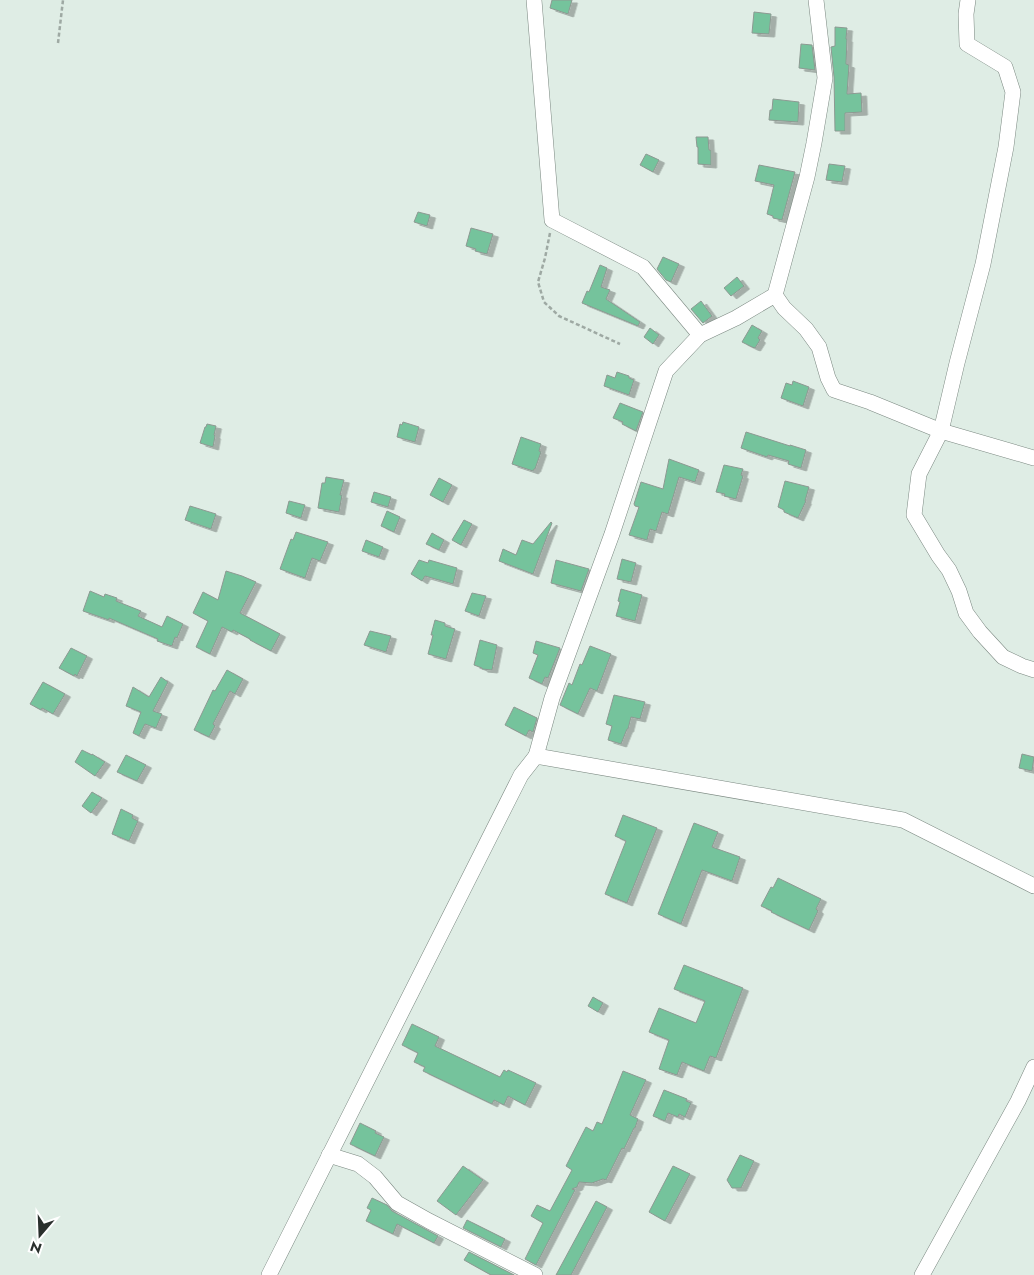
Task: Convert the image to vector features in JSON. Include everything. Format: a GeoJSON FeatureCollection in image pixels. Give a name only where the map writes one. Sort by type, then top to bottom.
{"type":"FeatureCollection","features":[{"type":"Feature","properties":{"kind":"street"},"geometry":{"type":"LineString","coordinates":[[534,0],[552,220],[643,267],[700,335]]}},
{"type":"Feature","properties":{"kind":"street"},"geometry":{"type":"LineString","coordinates":[[270,1275],[521,774],[536,756],[552,698],[612,534],[666,371],[700,335],[736,318],[774,295],[807,177],[825,78],[816,0]]}},
{"type":"Feature","properties":{"kind":"street"},"geometry":{"type":"LineString","coordinates":[[968,0],[966,14],[967,44],[1005,67],[1013,92],[1006,147],[983,264],[941,431],[919,474],[914,515],[949,570],[959,591],[966,613],[980,632],[1003,657],[1034,670]]}},
{"type":"Feature","properties":{"kind":"street"},"geometry":{"type":"LineString","coordinates":[[774,295],[784,308],[806,329],[819,347],[828,378],[834,390],[870,402],[941,431],[1034,458]]}},
{"type":"Feature","properties":{"kind":"street"},"geometry":{"type":"LineString","coordinates":[[536,756],[903,820],[1034,886]]}},
{"type":"Feature","properties":{"kind":"street"},"geometry":{"type":"LineString","coordinates":[[922,1275],[1018,1101],[1034,1067]]}},
{"type":"Feature","properties":{"kind":"street"},"geometry":{"type":"LineString","coordinates":[[329,1155],[358,1164],[375,1177],[397,1203],[535,1275]]}},
{"type":"Feature","properties":{"kind":"path"},"geometry":{"type":"LineString","coordinates":[[58,43],[63,0]]}},
{"type":"Feature","properties":{"kind":"path"},"geometry":{"type":"LineString","coordinates":[[552,220],[545,258],[538,282],[544,302],[559,316],[620,344]]}},
{"type":"Feature","properties":{"kind":"building"},"geometry":{"type":"Polygon","coordinates":[[[552,0],[572,0],[568,14],[550,8],[552,0]]]}},
{"type":"Feature","properties":{"kind":"building"},"geometry":{"type":"Polygon","coordinates":[[[754,12],[771,14],[769,34],[752,33],[754,12]]]}},
{"type":"Feature","properties":{"kind":"building"},"geometry":{"type":"Polygon","coordinates":[[[835,27],[847,28],[846,64],[849,65],[847,94],[861,93],[862,112],[845,113],[845,131],[835,131],[834,77],[831,47],[835,46],[835,27]]]}},
{"type":"Feature","properties":{"kind":"building"},"geometry":{"type":"Polygon","coordinates":[[[801,44],[812,45],[815,70],[799,68],[801,44]]]}},
{"type":"Feature","properties":{"kind":"building"},"geometry":{"type":"Polygon","coordinates":[[[773,99],[799,102],[798,122],[769,120],[773,99]]]}},
{"type":"Feature","properties":{"kind":"building"},"geometry":{"type":"Polygon","coordinates":[[[696,137],[708,137],[709,150],[711,150],[711,165],[698,164],[696,137]]]}},
{"type":"Feature","properties":{"kind":"building"},"geometry":{"type":"Polygon","coordinates":[[[646,154],[659,160],[653,172],[640,165],[646,154]]]}},
{"type":"Feature","properties":{"kind":"building"},"geometry":{"type":"Polygon","coordinates":[[[829,164],[845,166],[842,182],[826,180],[829,164]]]}},
{"type":"Feature","properties":{"kind":"building"},"geometry":{"type":"Polygon","coordinates":[[[759,165],[795,172],[782,220],[767,214],[774,185],[755,181],[759,165]]]}},
{"type":"Feature","properties":{"kind":"building"},"geometry":{"type":"Polygon","coordinates":[[[418,212],[430,215],[427,226],[414,222],[418,212]]]}},
{"type":"Feature","properties":{"kind":"building"},"geometry":{"type":"Polygon","coordinates":[[[471,228],[493,234],[487,254],[466,246],[471,228]]]}},
{"type":"Feature","properties":{"kind":"building"},"geometry":{"type":"Polygon","coordinates":[[[663,257],[679,264],[671,282],[666,280],[657,269],[663,257]]]}},
{"type":"Feature","properties":{"kind":"building"},"geometry":{"type":"Polygon","coordinates":[[[600,265],[607,268],[601,287],[610,290],[606,299],[640,322],[638,326],[582,303],[587,291],[589,292],[600,265]]]}},
{"type":"Feature","properties":{"kind":"building"},"geometry":{"type":"Polygon","coordinates":[[[737,277],[744,286],[731,296],[724,288],[737,277]]]}},
{"type":"Feature","properties":{"kind":"building"},"geometry":{"type":"Polygon","coordinates":[[[701,301],[712,316],[703,323],[691,309],[701,301]]]}},
{"type":"Feature","properties":{"kind":"building"},"geometry":{"type":"Polygon","coordinates":[[[752,325],[762,331],[758,338],[760,340],[755,348],[742,342],[752,325]]]}},
{"type":"Feature","properties":{"kind":"building"},"geometry":{"type":"Polygon","coordinates":[[[650,328],[659,335],[653,344],[644,337],[650,328]]]}},
{"type":"Feature","properties":{"kind":"building"},"geometry":{"type":"Polygon","coordinates":[[[617,372],[634,380],[629,395],[604,386],[607,375],[615,378],[617,372]]]}},
{"type":"Feature","properties":{"kind":"building"},"geometry":{"type":"Polygon","coordinates":[[[793,381],[809,387],[803,406],[781,398],[786,383],[792,385],[793,381]]]}},
{"type":"Feature","properties":{"kind":"building"},"geometry":{"type":"Polygon","coordinates":[[[620,403],[643,412],[636,431],[613,418],[620,403]]]}},
{"type":"Feature","properties":{"kind":"building"},"geometry":{"type":"Polygon","coordinates":[[[403,422],[419,427],[415,442],[397,437],[400,424],[402,425],[403,422]]]}},
{"type":"Feature","properties":{"kind":"building"},"geometry":{"type":"Polygon","coordinates":[[[207,424],[216,426],[213,447],[200,443],[207,424]]]}},
{"type":"Feature","properties":{"kind":"building"},"geometry":{"type":"Polygon","coordinates":[[[746,432],[806,450],[801,468],[788,464],[789,461],[768,455],[767,457],[741,448],[746,432]]]}},
{"type":"Feature","properties":{"kind":"building"},"geometry":{"type":"Polygon","coordinates":[[[521,437],[541,444],[539,451],[541,452],[533,471],[512,464],[521,437]]]}},
{"type":"Feature","properties":{"kind":"building"},"geometry":{"type":"Polygon","coordinates":[[[669,459],[699,470],[695,482],[679,477],[668,514],[662,512],[656,531],[650,529],[647,540],[629,535],[639,507],[634,504],[641,482],[663,489],[669,459]]]}},
{"type":"Feature","properties":{"kind":"building"},"geometry":{"type":"Polygon","coordinates":[[[724,465],[743,469],[741,475],[743,476],[736,499],[716,492],[724,465]]]}},
{"type":"Feature","properties":{"kind":"building"},"geometry":{"type":"Polygon","coordinates":[[[326,477],[344,480],[340,495],[342,495],[339,512],[318,508],[322,483],[325,483],[326,477]]]}},
{"type":"Feature","properties":{"kind":"building"},"geometry":{"type":"Polygon","coordinates":[[[439,478],[452,485],[443,502],[430,495],[439,478]]]}},
{"type":"Feature","properties":{"kind":"building"},"geometry":{"type":"Polygon","coordinates":[[[785,481],[809,487],[806,501],[798,518],[778,507],[785,481]]]}},
{"type":"Feature","properties":{"kind":"building"},"geometry":{"type":"Polygon","coordinates":[[[374,492],[391,497],[388,507],[371,502],[374,492]]]}},
{"type":"Feature","properties":{"kind":"building"},"geometry":{"type":"Polygon","coordinates":[[[289,501],[305,505],[301,518],[286,513],[289,501]]]}},
{"type":"Feature","properties":{"kind":"building"},"geometry":{"type":"Polygon","coordinates":[[[190,506],[216,514],[211,529],[185,520],[190,506]]]}},
{"type":"Feature","properties":{"kind":"building"},"geometry":{"type":"Polygon","coordinates":[[[387,511],[400,517],[394,532],[381,526],[387,511]]]}},
{"type":"Feature","properties":{"kind":"building"},"geometry":{"type":"Polygon","coordinates":[[[464,520],[472,524],[461,545],[452,540],[464,520]]]}},
{"type":"Feature","properties":{"kind":"building"},"geometry":{"type":"Polygon","coordinates":[[[551,522],[533,574],[499,561],[503,549],[516,555],[522,540],[533,544],[551,522]]]}},
{"type":"Feature","properties":{"kind":"building"},"geometry":{"type":"Polygon","coordinates":[[[296,532],[328,542],[320,561],[312,558],[305,578],[280,569],[291,539],[293,540],[296,532]]]}},
{"type":"Feature","properties":{"kind":"building"},"geometry":{"type":"Polygon","coordinates":[[[432,533],[444,540],[439,550],[426,544],[432,533]]]}},
{"type":"Feature","properties":{"kind":"building"},"geometry":{"type":"Polygon","coordinates":[[[366,540],[383,547],[379,557],[362,551],[366,540]]]}},
{"type":"Feature","properties":{"kind":"building"},"geometry":{"type":"Polygon","coordinates":[[[622,559],[636,563],[631,582],[617,579],[622,559]]]}},
{"type":"Feature","properties":{"kind":"building"},"geometry":{"type":"Polygon","coordinates":[[[419,560],[428,563],[429,560],[457,568],[453,584],[425,576],[422,581],[411,574],[419,560]]]}},
{"type":"Feature","properties":{"kind":"building"},"geometry":{"type":"Polygon","coordinates":[[[556,560],[589,569],[581,591],[551,583],[556,560]]]}},
{"type":"Feature","properties":{"kind":"building"},"geometry":{"type":"Polygon","coordinates":[[[226,571],[256,582],[240,613],[280,634],[271,651],[233,630],[232,632],[222,627],[210,654],[196,647],[208,621],[193,613],[203,592],[218,600],[226,571]]]}},
{"type":"Feature","properties":{"kind":"building"},"geometry":{"type":"Polygon","coordinates":[[[621,589],[642,595],[635,621],[616,616],[621,589]]]}},
{"type":"Feature","properties":{"kind":"building"},"geometry":{"type":"Polygon","coordinates":[[[90,591],[104,597],[105,594],[117,598],[116,601],[141,611],[138,616],[162,627],[167,616],[183,624],[177,638],[175,637],[172,646],[157,641],[158,639],[109,618],[109,620],[83,611],[90,591]]]}},
{"type":"Feature","properties":{"kind":"building"},"geometry":{"type":"Polygon","coordinates":[[[472,593],[486,596],[479,616],[465,611],[472,593]]]}},
{"type":"Feature","properties":{"kind":"building"},"geometry":{"type":"Polygon","coordinates":[[[435,620],[455,629],[446,659],[428,654],[435,620]]]}},
{"type":"Feature","properties":{"kind":"building"},"geometry":{"type":"Polygon","coordinates":[[[370,631],[391,636],[386,652],[364,645],[370,631]]]}},
{"type":"Feature","properties":{"kind":"building"},"geometry":{"type":"Polygon","coordinates":[[[480,640],[497,645],[492,670],[482,669],[474,665],[480,640]]]}},
{"type":"Feature","properties":{"kind":"building"},"geometry":{"type":"Polygon","coordinates":[[[536,641],[560,648],[548,678],[545,677],[542,684],[529,678],[538,655],[533,653],[536,641]]]}},
{"type":"Feature","properties":{"kind":"building"},"geometry":{"type":"Polygon","coordinates":[[[590,646],[611,654],[597,691],[590,688],[578,714],[560,705],[569,683],[572,685],[580,664],[582,665],[590,646]]]}},
{"type":"Feature","properties":{"kind":"building"},"geometry":{"type":"Polygon","coordinates":[[[71,648],[87,656],[77,676],[59,668],[71,648]]]}},
{"type":"Feature","properties":{"kind":"building"},"geometry":{"type":"Polygon","coordinates":[[[227,670],[243,679],[235,694],[230,691],[213,724],[215,726],[209,737],[194,730],[213,690],[215,691],[227,670]]]}},
{"type":"Feature","properties":{"kind":"building"},"geometry":{"type":"Polygon","coordinates":[[[161,677],[168,682],[153,711],[162,714],[156,728],[145,724],[139,736],[133,733],[141,712],[126,706],[133,687],[149,697],[161,677]]]}},
{"type":"Feature","properties":{"kind":"building"},"geometry":{"type":"Polygon","coordinates":[[[43,682],[65,694],[53,714],[30,704],[43,682]]]}},
{"type":"Feature","properties":{"kind":"building"},"geometry":{"type":"Polygon","coordinates":[[[614,695],[645,702],[640,719],[631,717],[621,744],[608,740],[612,726],[606,724],[614,695]]]}},
{"type":"Feature","properties":{"kind":"building"},"geometry":{"type":"Polygon","coordinates":[[[514,707],[537,718],[533,732],[529,730],[526,736],[505,725],[514,707]]]}},
{"type":"Feature","properties":{"kind":"building"},"geometry":{"type":"Polygon","coordinates":[[[82,750],[105,762],[95,776],[75,762],[82,750]]]}},
{"type":"Feature","properties":{"kind":"building"},"geometry":{"type":"Polygon","coordinates":[[[1022,754],[1034,757],[1032,771],[1019,768],[1022,754]]]}},
{"type":"Feature","properties":{"kind":"building"},"geometry":{"type":"Polygon","coordinates":[[[126,755],[146,765],[137,781],[117,772],[126,755]]]}},
{"type":"Feature","properties":{"kind":"building"},"geometry":{"type":"Polygon","coordinates":[[[92,792],[102,798],[91,813],[82,806],[92,792]]]}},
{"type":"Feature","properties":{"kind":"building"},"geometry":{"type":"Polygon","coordinates":[[[121,809],[133,815],[132,818],[138,821],[129,841],[112,834],[121,809]]]}},
{"type":"Feature","properties":{"kind":"building"},"geometry":{"type":"Polygon","coordinates":[[[623,815],[657,828],[627,903],[605,894],[626,841],[615,836],[623,815]]]}},
{"type":"Feature","properties":{"kind":"building"},"geometry":{"type":"Polygon","coordinates":[[[694,823],[718,832],[712,847],[740,857],[732,881],[702,870],[681,924],[658,914],[694,823]]]}},
{"type":"Feature","properties":{"kind":"building"},"geometry":{"type":"Polygon","coordinates":[[[778,878],[821,899],[816,909],[818,911],[809,930],[761,906],[778,878]]]}},
{"type":"Feature","properties":{"kind":"building"},"geometry":{"type":"Polygon","coordinates":[[[684,965],[743,988],[716,1058],[710,1056],[704,1071],[682,1062],[677,1075],[659,1069],[669,1040],[649,1032],[659,1008],[696,1023],[705,1001],[674,989],[684,965]]]}},
{"type":"Feature","properties":{"kind":"building"},"geometry":{"type":"Polygon","coordinates":[[[593,997],[603,1003],[598,1012],[588,1006],[593,997]]]}},
{"type":"Feature","properties":{"kind":"building"},"geometry":{"type":"Polygon","coordinates":[[[412,1024],[439,1037],[435,1046],[500,1077],[504,1070],[507,1072],[508,1070],[536,1083],[525,1105],[508,1096],[504,1105],[494,1100],[492,1104],[423,1071],[425,1067],[414,1062],[418,1053],[402,1045],[412,1024]]]}},
{"type":"Feature","properties":{"kind":"building"},"geometry":{"type":"Polygon","coordinates":[[[623,1071],[646,1080],[630,1115],[638,1119],[635,1128],[624,1149],[622,1148],[606,1180],[603,1179],[592,1183],[579,1182],[577,1187],[572,1189],[575,1190],[536,1265],[525,1259],[543,1223],[531,1216],[537,1205],[550,1211],[572,1170],[566,1166],[586,1127],[593,1131],[597,1122],[602,1124],[623,1071]]]}},
{"type":"Feature","properties":{"kind":"building"},"geometry":{"type":"Polygon","coordinates":[[[664,1090],[687,1099],[686,1101],[691,1103],[685,1117],[679,1114],[678,1117],[668,1113],[665,1121],[653,1116],[664,1090]]]}},
{"type":"Feature","properties":{"kind":"building"},"geometry":{"type":"Polygon","coordinates":[[[360,1123],[384,1137],[375,1156],[350,1144],[360,1123]]]}},
{"type":"Feature","properties":{"kind":"building"},"geometry":{"type":"Polygon","coordinates":[[[740,1155],[754,1161],[741,1188],[732,1188],[727,1180],[740,1155]]]}},
{"type":"Feature","properties":{"kind":"building"},"geometry":{"type":"Polygon","coordinates":[[[463,1166],[483,1180],[456,1215],[437,1201],[463,1166]]]}},
{"type":"Feature","properties":{"kind":"building"},"geometry":{"type":"Polygon","coordinates":[[[673,1166],[690,1174],[665,1221],[649,1212],[673,1166]]]}},
{"type":"Feature","properties":{"kind":"building"},"geometry":{"type":"Polygon","coordinates":[[[372,1198],[438,1236],[434,1243],[397,1224],[393,1234],[366,1221],[371,1210],[367,1208],[372,1198]]]}},
{"type":"Feature","properties":{"kind":"building"},"geometry":{"type":"Polygon","coordinates":[[[596,1201],[607,1207],[571,1275],[556,1275],[596,1201]]]}},
{"type":"Feature","properties":{"kind":"building"},"geometry":{"type":"Polygon","coordinates":[[[467,1220],[505,1239],[501,1247],[463,1228],[467,1220]]]}},
{"type":"Feature","properties":{"kind":"building"},"geometry":{"type":"Polygon","coordinates":[[[469,1252],[514,1275],[491,1275],[464,1260],[469,1252]]]}}]}
